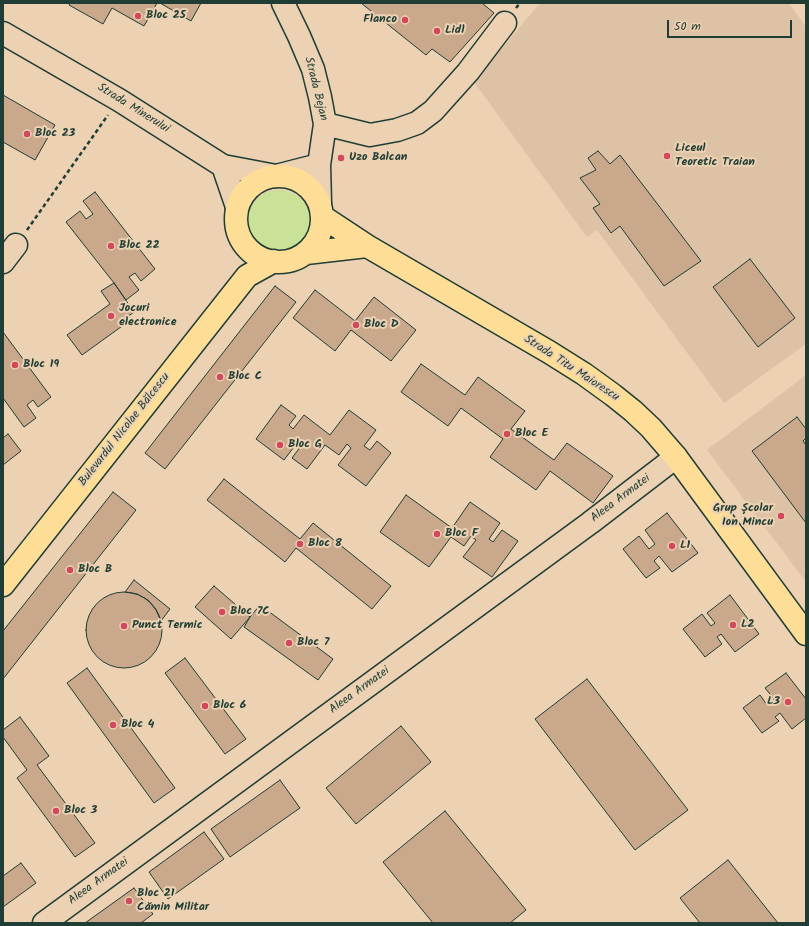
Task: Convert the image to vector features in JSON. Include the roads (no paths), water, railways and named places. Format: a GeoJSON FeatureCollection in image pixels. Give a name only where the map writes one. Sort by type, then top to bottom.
{"type":"FeatureCollection","features":[{"type":"Feature","properties":{"kind":"main road"},"geometry":{"type":"LineString","coordinates":[[276,176],[291,177],[306,184],[312,190],[321,210],[322,225],[320,233],[314,243],[299,257],[283,262],[266,260],[252,253],[238,233],[236,224],[238,207],[244,194],[254,183],[261,179],[276,176]]}},
{"type":"Feature","properties":{"kind":"main road"},"geometry":{"type":"LineString","coordinates":[[321,210],[367,246]]}},
{"type":"Feature","properties":{"kind":"main road"},"geometry":{"type":"LineString","coordinates":[[242,240],[247,276],[274,261]]}},
{"type":"Feature","properties":{"kind":"main road"},"geometry":{"type":"LineString","coordinates":[[306,252],[367,246]]}},
{"type":"Feature","properties":{"kind":"main road","name":"Strada Titu Maiorescu"},"geometry":{"type":"LineString","coordinates":[[367,246],[549,352],[584,374],[633,411],[651,428],[676,457],[806,634]]}},
{"type":"Feature","properties":{"kind":"main road","name":"Bulevardul Nicolae Bălcescu"},"geometry":{"type":"LineString","coordinates":[[3,585],[247,276]]}},
{"type":"Feature","properties":{"kind":"street","name":"Strada Bejan"},"geometry":{"type":"LineString","coordinates":[[283,3],[313,69],[325,124],[319,164],[321,210]]}},
{"type":"Feature","properties":{"kind":"street"},"geometry":{"type":"LineString","coordinates":[[325,124],[370,135],[397,130],[417,123],[433,111],[463,78],[504,23]]}},
{"type":"Feature","properties":{"kind":"street","name":"Strada Minerului"},"geometry":{"type":"LineString","coordinates":[[3,33],[118,100],[223,166]]}},
{"type":"Feature","properties":{"kind":"street"},"geometry":{"type":"LineString","coordinates":[[223,166],[276,176],[319,164]]}},
{"type":"Feature","properties":{"kind":"street"},"geometry":{"type":"LineString","coordinates":[[223,166],[238,207]]}},
{"type":"Feature","properties":{"kind":"street","name":"Aleea Armatei"},"geometry":{"type":"LineString","coordinates":[[44,923],[590,523],[676,457]]}},
{"type":"Feature","properties":{"kind":"place","name":"Bloc 25"},"geometry":{"type":"Point","coordinates":[138,16]}},
{"type":"Feature","properties":{"kind":"place","name":"Flanco"},"geometry":{"type":"Point","coordinates":[405,20]}},
{"type":"Feature","properties":{"kind":"place","name":"Lidl"},"geometry":{"type":"Point","coordinates":[437,31]}},
{"type":"Feature","properties":{"kind":"place","name":"Bloc 23"},"geometry":{"type":"Point","coordinates":[27,134]}},
{"type":"Feature","properties":{"kind":"place","name":"Liceul Teoretic Traian"},"geometry":{"type":"Point","coordinates":[667,156]}},
{"type":"Feature","properties":{"kind":"place","name":"Uzo Balcan"},"geometry":{"type":"Point","coordinates":[341,158]}},
{"type":"Feature","properties":{"kind":"place","name":"Bloc 22"},"geometry":{"type":"Point","coordinates":[111,246]}},
{"type":"Feature","properties":{"kind":"place","name":"Jocuri electronice"},"geometry":{"type":"Point","coordinates":[111,316]}},
{"type":"Feature","properties":{"kind":"place","name":"Bloc D"},"geometry":{"type":"Point","coordinates":[356,325]}},
{"type":"Feature","properties":{"kind":"place","name":"Bloc 19"},"geometry":{"type":"Point","coordinates":[15,365]}},
{"type":"Feature","properties":{"kind":"place","name":"Bloc C"},"geometry":{"type":"Point","coordinates":[220,377]}},
{"type":"Feature","properties":{"kind":"place","name":"Bloc E"},"geometry":{"type":"Point","coordinates":[507,434]}},
{"type":"Feature","properties":{"kind":"place","name":"Bloc G"},"geometry":{"type":"Point","coordinates":[280,445]}},
{"type":"Feature","properties":{"kind":"place","name":"Grup Școlar Ion Mincu"},"geometry":{"type":"Point","coordinates":[781,516]}},
{"type":"Feature","properties":{"kind":"place","name":"Bloc F"},"geometry":{"type":"Point","coordinates":[437,534]}},
{"type":"Feature","properties":{"kind":"place","name":"Bloc 8"},"geometry":{"type":"Point","coordinates":[300,544]}},
{"type":"Feature","properties":{"kind":"place","name":"L1"},"geometry":{"type":"Point","coordinates":[672,546]}},
{"type":"Feature","properties":{"kind":"place","name":"Bloc B"},"geometry":{"type":"Point","coordinates":[70,570]}},
{"type":"Feature","properties":{"kind":"place","name":"Bloc 7C"},"geometry":{"type":"Point","coordinates":[222,612]}},
{"type":"Feature","properties":{"kind":"place","name":"L2"},"geometry":{"type":"Point","coordinates":[733,625]}},
{"type":"Feature","properties":{"kind":"place","name":"Punct Termic"},"geometry":{"type":"Point","coordinates":[124,626]}},
{"type":"Feature","properties":{"kind":"place","name":"Bloc 7"},"geometry":{"type":"Point","coordinates":[289,643]}},
{"type":"Feature","properties":{"kind":"place","name":"L3"},"geometry":{"type":"Point","coordinates":[788,702]}},
{"type":"Feature","properties":{"kind":"place","name":"Bloc 6"},"geometry":{"type":"Point","coordinates":[205,706]}},
{"type":"Feature","properties":{"kind":"place","name":"Bloc 4"},"geometry":{"type":"Point","coordinates":[113,725]}},
{"type":"Feature","properties":{"kind":"place","name":"Bloc 3"},"geometry":{"type":"Point","coordinates":[56,811]}},
{"type":"Feature","properties":{"kind":"place","name":"Bloc 21 Cămin Militar"},"geometry":{"type":"Point","coordinates":[129,901]}}]}
